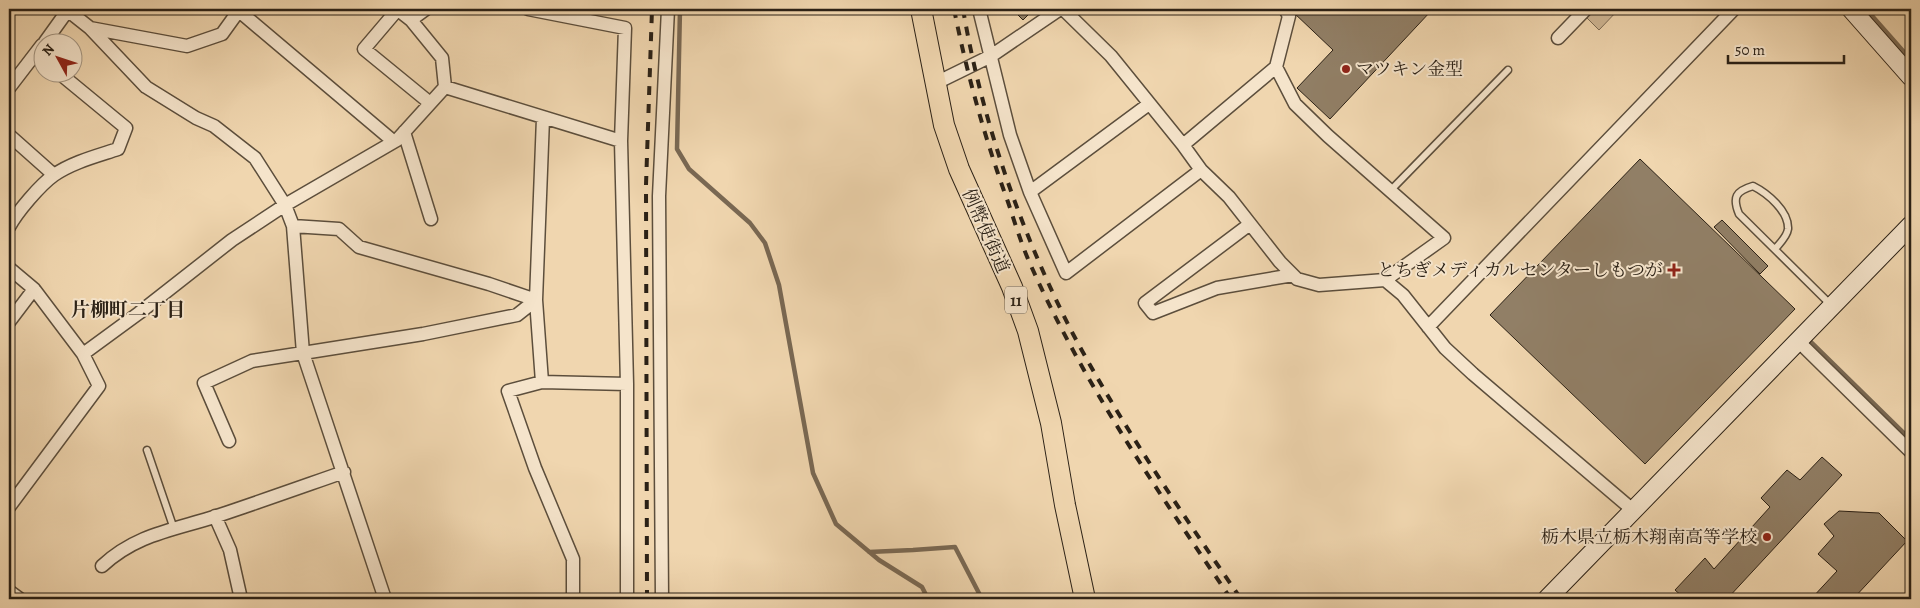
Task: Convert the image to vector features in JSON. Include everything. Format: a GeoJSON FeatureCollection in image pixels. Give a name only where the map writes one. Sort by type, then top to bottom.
{"type":"FeatureCollection","features":[{"type":"Feature","properties":{"kind":"main road","name":"例幣使街道"},"geometry":{"type":"LineString","coordinates":[[921,9],[944,125],[959,169],[1012,287],[1028,331],[1051,423],[1065,506],[1085,599]]}},
{"type":"Feature","properties":{"kind":"street"},"geometry":{"type":"LineString","coordinates":[[53,32],[67,9],[90,28],[146,87],[196,118],[214,126],[255,158],[285,205],[293,226],[303,353],[385,599]]}},
{"type":"Feature","properties":{"kind":"street"},"geometry":{"type":"LineString","coordinates":[[83,354],[232,240],[285,205],[393,142],[404,132],[445,87],[442,58],[411,20],[398,9],[364,49],[430,103]]}},
{"type":"Feature","properties":{"kind":"street"},"geometry":{"type":"LineString","coordinates":[[411,20],[426,9]]}},
{"type":"Feature","properties":{"kind":"street"},"geometry":{"type":"LineString","coordinates":[[528,9],[625,28],[621,141],[627,384],[627,599]]}},
{"type":"Feature","properties":{"kind":"street"},"geometry":{"type":"LineString","coordinates":[[662,599],[659,196],[668,9]]}},
{"type":"Feature","properties":{"kind":"street"},"geometry":{"type":"LineString","coordinates":[[979,9],[1010,135],[1030,192],[1066,273],[1202,170]]}},
{"type":"Feature","properties":{"kind":"street"},"geometry":{"type":"LineString","coordinates":[[936,83],[991,56],[1061,9],[1111,56],[1202,170],[1229,197],[1280,262],[1297,278],[1319,285],[1385,280],[1444,238],[1390,192],[1295,104],[1276,67]]}},
{"type":"Feature","properties":{"kind":"street"},"geometry":{"type":"LineString","coordinates":[[1183,144],[1276,67],[1289,16],[1285,9]]}},
{"type":"Feature","properties":{"kind":"street"},"geometry":{"type":"LineString","coordinates":[[1558,38],[1586,9]]}},
{"type":"Feature","properties":{"kind":"street"},"geometry":{"type":"LineString","coordinates":[[1428,326],[1734,9]]}},
{"type":"Feature","properties":{"kind":"street"},"geometry":{"type":"LineString","coordinates":[[1850,9],[1911,77]]}},
{"type":"Feature","properties":{"kind":"street"},"geometry":{"type":"LineString","coordinates":[[90,28],[187,46],[222,34],[240,10],[393,142]]}},
{"type":"Feature","properties":{"kind":"street"},"geometry":{"type":"LineString","coordinates":[[9,88],[32,61]]}},
{"type":"Feature","properties":{"kind":"street"},"geometry":{"type":"LineString","coordinates":[[9,227],[16,214],[54,175],[83,161],[118,149],[126,128],[70,82]]}},
{"type":"Feature","properties":{"kind":"street"},"geometry":{"type":"LineString","coordinates":[[445,87],[621,141]]}},
{"type":"Feature","properties":{"kind":"street"},"geometry":{"type":"LineString","coordinates":[[1030,192],[1149,104]]}},
{"type":"Feature","properties":{"kind":"street"},"geometry":{"type":"LineString","coordinates":[[542,382],[536,300],[543,118]]}},
{"type":"Feature","properties":{"kind":"street"},"geometry":{"type":"LineString","coordinates":[[404,132],[432,219]]}},
{"type":"Feature","properties":{"kind":"street"},"geometry":{"type":"LineString","coordinates":[[9,135],[54,175]]}},
{"type":"Feature","properties":{"kind":"street"},"geometry":{"type":"LineString","coordinates":[[1250,224],[1144,303],[1153,313],[1217,288],[1293,275]]}},
{"type":"Feature","properties":{"kind":"street"},"geometry":{"type":"LineString","coordinates":[[1547,599],[1911,224]]}},
{"type":"Feature","properties":{"kind":"street"},"geometry":{"type":"LineString","coordinates":[[293,226],[339,229],[359,247],[489,284],[536,300]]}},
{"type":"Feature","properties":{"kind":"street"},"geometry":{"type":"LineString","coordinates":[[9,268],[34,289],[83,354],[99,386],[9,507]]}},
{"type":"Feature","properties":{"kind":"street"},"geometry":{"type":"LineString","coordinates":[[1385,280],[1403,296],[1445,348],[1473,374],[1634,511]]}},
{"type":"Feature","properties":{"kind":"street"},"geometry":{"type":"LineString","coordinates":[[9,322],[34,289]]}},
{"type":"Feature","properties":{"kind":"street"},"geometry":{"type":"LineString","coordinates":[[228,441],[204,383],[252,361],[423,334],[517,315],[536,300]]}},
{"type":"Feature","properties":{"kind":"street"},"geometry":{"type":"LineString","coordinates":[[1798,341],[1911,452]]}},
{"type":"Feature","properties":{"kind":"street"},"geometry":{"type":"LineString","coordinates":[[573,599],[573,559],[535,468],[508,391],[542,382],[627,384]]}},
{"type":"Feature","properties":{"kind":"street"},"geometry":{"type":"LineString","coordinates":[[102,566],[124,547],[139,540],[344,472]]}},
{"type":"Feature","properties":{"kind":"street"},"geometry":{"type":"LineString","coordinates":[[215,516],[230,550],[241,599]]}},
{"type":"Feature","properties":{"kind":"street"},"geometry":{"type":"LineString","coordinates":[[9,591],[20,599]]}},
{"type":"Feature","properties":{"kind":"lane"},"geometry":{"type":"LineString","coordinates":[[1390,192],[1508,70]]}},
{"type":"Feature","properties":{"kind":"lane"},"geometry":{"type":"LineString","coordinates":[[1774,249],[1784,238],[1788,228],[1784,216],[1779,207],[1762,191],[1753,186],[1744,188],[1737,195],[1734,203],[1738,214],[1832,306]]}},
{"type":"Feature","properties":{"kind":"lane"},"geometry":{"type":"LineString","coordinates":[[147,450],[174,529]]}},
{"type":"Feature","properties":{"kind":"shaded area"},"geometry":{"type":"Polygon","coordinates":[[[1596,9],[1619,9],[1599,30],[1587,18],[1596,9]]]}},
{"type":"Feature","properties":{"kind":"building"},"geometry":{"type":"Polygon","coordinates":[[[1012,9],[1034,9],[1023,20],[1012,9]]]}},
{"type":"Feature","properties":{"kind":"building","name":"マツキン金型"},"geometry":{"type":"Polygon","coordinates":[[[1297,9],[1429,9],[1431,11],[1330,119],[1297,88],[1333,50],[1293,12],[1297,9]]]}},
{"type":"Feature","properties":{"kind":"building"},"geometry":{"type":"Polygon","coordinates":[[[1640,159],[1795,309],[1645,464],[1490,315],[1640,159]]]}},
{"type":"Feature","properties":{"kind":"building"},"geometry":{"type":"Polygon","coordinates":[[[1722,220],[1768,266],[1760,274],[1714,227],[1722,220]]]}},
{"type":"Feature","properties":{"kind":"building"},"geometry":{"type":"Polygon","coordinates":[[[1822,457],[1842,475],[1727,599],[1680,599],[1683,597],[1675,590],[1705,558],[1714,569],[1770,507],[1761,498],[1787,470],[1800,480],[1822,457]]]}},
{"type":"Feature","properties":{"kind":"building"},"geometry":{"type":"Polygon","coordinates":[[[1839,511],[1879,513],[1907,541],[1853,599],[1811,599],[1837,571],[1818,554],[1834,536],[1824,524],[1839,511]]]}},
{"type":"Feature","properties":{"kind":"waterway"},"geometry":{"type":"LineString","coordinates":[[680,9],[677,149],[689,169],[750,223],[765,243],[779,285],[813,473],[836,524],[879,560],[922,587],[928,599]]}},
{"type":"Feature","properties":{"kind":"waterway"},"geometry":{"type":"LineString","coordinates":[[1866,9],[1911,60]]}},
{"type":"Feature","properties":{"kind":"waterway"},"geometry":{"type":"LineString","coordinates":[[1810,341],[1911,440]]}},
{"type":"Feature","properties":{"kind":"waterway"},"geometry":{"type":"LineString","coordinates":[[869,552],[955,547],[982,599]]}},
{"type":"Feature","properties":{"kind":"railway"},"geometry":{"type":"LineString","coordinates":[[647,599],[646,185],[652,9]]}},
{"type":"Feature","properties":{"kind":"railway"},"geometry":{"type":"LineString","coordinates":[[954,9],[984,130],[1025,252],[1049,304],[1096,391],[1148,475],[1231,599]]}},
{"type":"Feature","properties":{"kind":"railway"},"geometry":{"type":"LineString","coordinates":[[963,9],[971,51],[992,134],[1020,216],[1054,296],[1073,334],[1132,436],[1241,599]]}},
{"type":"Feature","properties":{"kind":"place","name":"マツキン金型"},"geometry":{"type":"Point","coordinates":[1346,69]}},
{"type":"Feature","properties":{"kind":"place","name":"とちぎメディカルセンターしもつが"},"geometry":{"type":"Point","coordinates":[1674,270]}},
{"type":"Feature","properties":{"kind":"place","name":"栃木県立栃木翔南高等学校"},"geometry":{"type":"Point","coordinates":[1767,537]}},
{"type":"Feature","properties":{"kind":"district","name":"片柳町二丁目"},"geometry":{"type":"Point","coordinates":[128,309]}}]}
